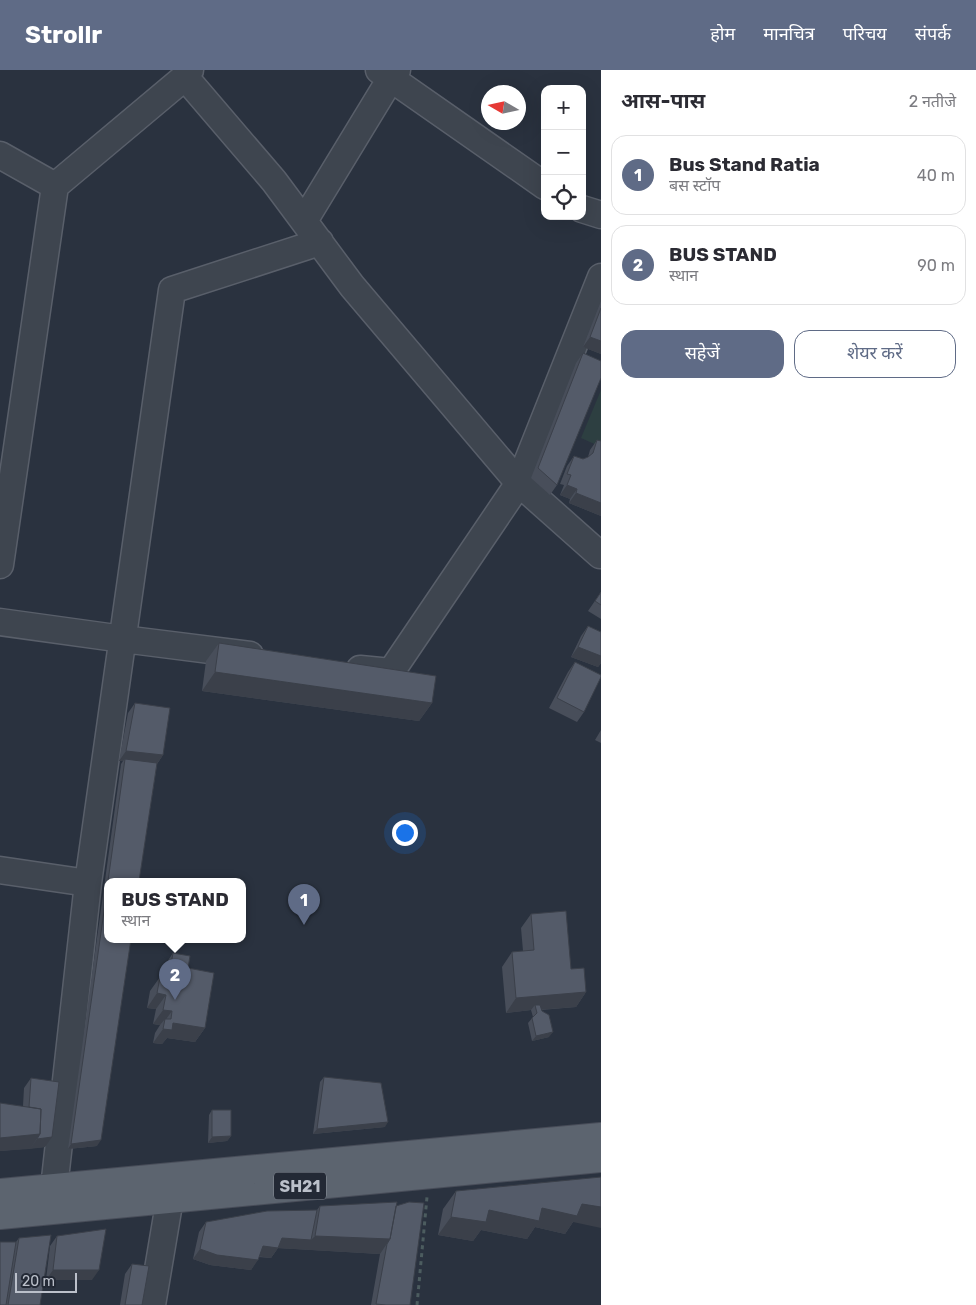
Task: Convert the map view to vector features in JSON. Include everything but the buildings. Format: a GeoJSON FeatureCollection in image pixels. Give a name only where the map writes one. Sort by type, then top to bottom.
{"type":"FeatureCollection","features":[{"type":"Feature","properties":{"kind":"main road","name":"SH21"},"geometry":{"type":"LineString","coordinates":[[0,1193],[601,1137]]}},
{"type":"Feature","properties":{"kind":"main road","name":"SH21"},"geometry":{"type":"LineString","coordinates":[[0,1215],[601,1158]]}},
{"type":"Feature","properties":{"kind":"street"},"geometry":{"type":"LineString","coordinates":[[0,565],[54,186],[188,73],[274,181],[352,286],[519,484],[600,556]]}},
{"type":"Feature","properties":{"kind":"street"},"geometry":{"type":"LineString","coordinates":[[304,221],[389,73],[541,183]]}},
{"type":"Feature","properties":{"kind":"street"},"geometry":{"type":"LineString","coordinates":[[0,155],[54,186]]}},
{"type":"Feature","properties":{"kind":"street"},"geometry":{"type":"LineString","coordinates":[[586,210],[601,215]]}},
{"type":"Feature","properties":{"kind":"street"},"geometry":{"type":"LineString","coordinates":[[54,1188],[88,883],[172,290],[320,242]]}},
{"type":"Feature","properties":{"kind":"street"},"geometry":{"type":"LineString","coordinates":[[334,665],[391,672],[519,484],[601,277]]}},
{"type":"Feature","properties":{"kind":"street"},"geometry":{"type":"LineString","coordinates":[[0,622],[276,658]]}},
{"type":"Feature","properties":{"kind":"street"},"geometry":{"type":"LineString","coordinates":[[0,870],[88,883]]}},
{"type":"Feature","properties":{"kind":"street"},"geometry":{"type":"LineString","coordinates":[[152,1305],[170,1198]]}},
{"type":"Feature","properties":{"kind":"path"},"geometry":{"type":"LineString","coordinates":[[417,1305],[429,1174]]}},
{"type":"Feature","properties":{"kind":"shaded area"},"geometry":{"type":"Polygon","coordinates":[[[601,390],[601,440],[599,446],[581,438],[601,390]]]}},
{"type":"Feature","properties":{"kind":"place","name":"Bus Stand Ratia"},"geometry":{"type":"Point","coordinates":[304,925]}},
{"type":"Feature","properties":{"kind":"place","name":"BUS STAND"},"geometry":{"type":"Point","coordinates":[175,1000]}}]}
